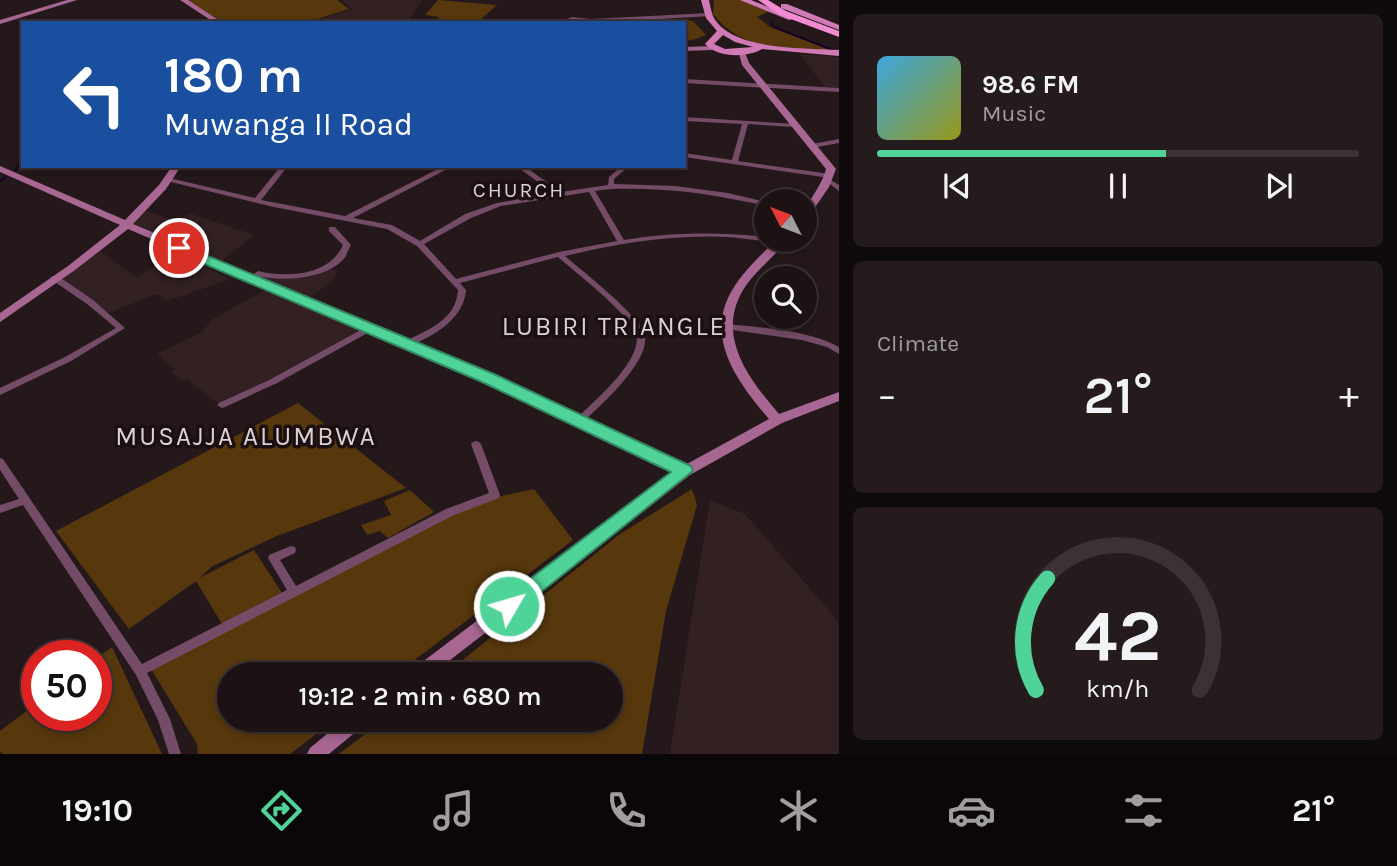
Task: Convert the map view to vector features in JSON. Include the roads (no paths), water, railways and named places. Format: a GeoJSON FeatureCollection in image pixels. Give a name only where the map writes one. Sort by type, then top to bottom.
{"type":"FeatureCollection","features":[{"type":"Feature","properties":{"kind":"highway"},"geometry":{"type":"LineString","coordinates":[[762,0],[783,13],[839,35]]}},
{"type":"Feature","properties":{"kind":"main road"},"geometry":{"type":"LineString","coordinates":[[0,22],[74,0]]}},
{"type":"Feature","properties":{"kind":"main road"},"geometry":{"type":"LineString","coordinates":[[183,0],[217,21]]}},
{"type":"Feature","properties":{"kind":"main road"},"geometry":{"type":"LineString","coordinates":[[769,0],[839,28]]}},
{"type":"Feature","properties":{"kind":"main road"},"geometry":{"type":"LineString","coordinates":[[746,1],[839,35]]}},
{"type":"Feature","properties":{"kind":"main road"},"geometry":{"type":"LineString","coordinates":[[707,2],[709,15],[721,32],[739,41],[839,54]]}},
{"type":"Feature","properties":{"kind":"main road"},"geometry":{"type":"LineString","coordinates":[[717,50],[709,44],[721,32]]}},
{"type":"Feature","properties":{"kind":"main road"},"geometry":{"type":"LineString","coordinates":[[739,41],[742,55],[763,86],[832,173],[817,196]]}},
{"type":"Feature","properties":{"kind":"main road"},"geometry":{"type":"LineString","coordinates":[[686,50],[717,50],[742,55],[798,49]]}},
{"type":"Feature","properties":{"kind":"main road"},"geometry":{"type":"LineString","coordinates":[[0,318],[57,280],[126,225],[169,180],[176,168]]}},
{"type":"Feature","properties":{"kind":"main road"},"geometry":{"type":"LineString","coordinates":[[0,169],[126,225],[409,343],[685,471]]}},
{"type":"Feature","properties":{"kind":"main road"},"geometry":{"type":"LineString","coordinates":[[768,252],[740,285],[731,301],[728,327],[731,349],[746,382],[777,420]]}},
{"type":"Feature","properties":{"kind":"main road"},"geometry":{"type":"LineString","coordinates":[[435,662],[685,471],[777,420],[839,396]]}},
{"type":"Feature","properties":{"kind":"main road"},"geometry":{"type":"LineString","coordinates":[[316,754],[342,732]]}},
{"type":"Feature","properties":{"kind":"street"},"geometry":{"type":"LineString","coordinates":[[607,21],[709,15]]}},
{"type":"Feature","properties":{"kind":"street"},"geometry":{"type":"LineString","coordinates":[[566,21],[584,21]]}},
{"type":"Feature","properties":{"kind":"street"},"geometry":{"type":"LineString","coordinates":[[686,81],[839,90]]}},
{"type":"Feature","properties":{"kind":"street"},"geometry":{"type":"LineString","coordinates":[[686,119],[794,125]]}},
{"type":"Feature","properties":{"kind":"street"},"geometry":{"type":"LineString","coordinates":[[735,161],[746,122]]}},
{"type":"Feature","properties":{"kind":"street"},"geometry":{"type":"LineString","coordinates":[[812,146],[839,141]]}},
{"type":"Feature","properties":{"kind":"street"},"geometry":{"type":"LineString","coordinates":[[686,155],[832,173],[839,189]]}},
{"type":"Feature","properties":{"kind":"street"},"geometry":{"type":"LineString","coordinates":[[256,201],[283,168]]}},
{"type":"Feature","properties":{"kind":"street"},"geometry":{"type":"LineString","coordinates":[[347,218],[446,168]]}},
{"type":"Feature","properties":{"kind":"street"},"geometry":{"type":"LineString","coordinates":[[522,168],[559,194]]}},
{"type":"Feature","properties":{"kind":"street"},"geometry":{"type":"LineString","coordinates":[[611,186],[611,178],[624,168]]}},
{"type":"Feature","properties":{"kind":"street"},"geometry":{"type":"LineString","coordinates":[[169,180],[256,201],[389,227],[420,244],[462,290],[463,300],[458,311],[409,343]]}},
{"type":"Feature","properties":{"kind":"street"},"geometry":{"type":"LineString","coordinates":[[420,244],[486,208],[513,201],[611,186],[675,188],[754,201]]}},
{"type":"Feature","properties":{"kind":"street"},"geometry":{"type":"LineString","coordinates":[[592,189],[621,241]]}},
{"type":"Feature","properties":{"kind":"street"},"geometry":{"type":"LineString","coordinates":[[252,278],[258,273],[280,278],[304,276],[341,258],[347,245],[332,229]]}},
{"type":"Feature","properties":{"kind":"street"},"geometry":{"type":"LineString","coordinates":[[455,282],[559,254],[621,241],[714,233],[754,238]]}},
{"type":"Feature","properties":{"kind":"street"},"geometry":{"type":"LineString","coordinates":[[559,254],[617,306],[641,335],[635,356],[624,373],[580,420]]}},
{"type":"Feature","properties":{"kind":"street"},"geometry":{"type":"LineString","coordinates":[[0,392],[68,359],[121,328],[90,302],[57,280]]}},
{"type":"Feature","properties":{"kind":"street"},"geometry":{"type":"LineString","coordinates":[[728,327],[785,334],[831,346],[839,351]]}},
{"type":"Feature","properties":{"kind":"street"},"geometry":{"type":"LineString","coordinates":[[222,405],[274,381],[370,328]]}},
{"type":"Feature","properties":{"kind":"street"},"geometry":{"type":"LineString","coordinates":[[140,671],[450,512],[495,495],[477,444]]}},
{"type":"Feature","properties":{"kind":"street"},"geometry":{"type":"LineString","coordinates":[[0,462],[140,671],[164,719],[175,754]]}},
{"type":"Feature","properties":{"kind":"street"},"geometry":{"type":"LineString","coordinates":[[0,509],[24,501]]}},
{"type":"Feature","properties":{"kind":"street"},"geometry":{"type":"LineString","coordinates":[[290,550],[273,558],[293,592]]}},
{"type":"Feature","properties":{"kind":"waterway"},"geometry":{"type":"LineString","coordinates":[[771,22],[774,27],[835,51]]}},
{"type":"Feature","properties":{"kind":"waterway"},"geometry":{"type":"LineString","coordinates":[[15,170],[21,162]]}},
{"type":"Feature","properties":{"kind":"waterway"},"geometry":{"type":"LineString","coordinates":[[0,181],[6,177]]}},
{"type":"Feature","properties":{"kind":"district","name":"CHURCH"},"geometry":{"type":"Point","coordinates":[519,190]}},
{"type":"Feature","properties":{"kind":"district","name":"LUBIRI TRIANGLE"},"geometry":{"type":"Point","coordinates":[614,326]}},
{"type":"Feature","properties":{"kind":"district","name":"MUSAJJA ALUMBWA"},"geometry":{"type":"Point","coordinates":[246,436]}}]}
